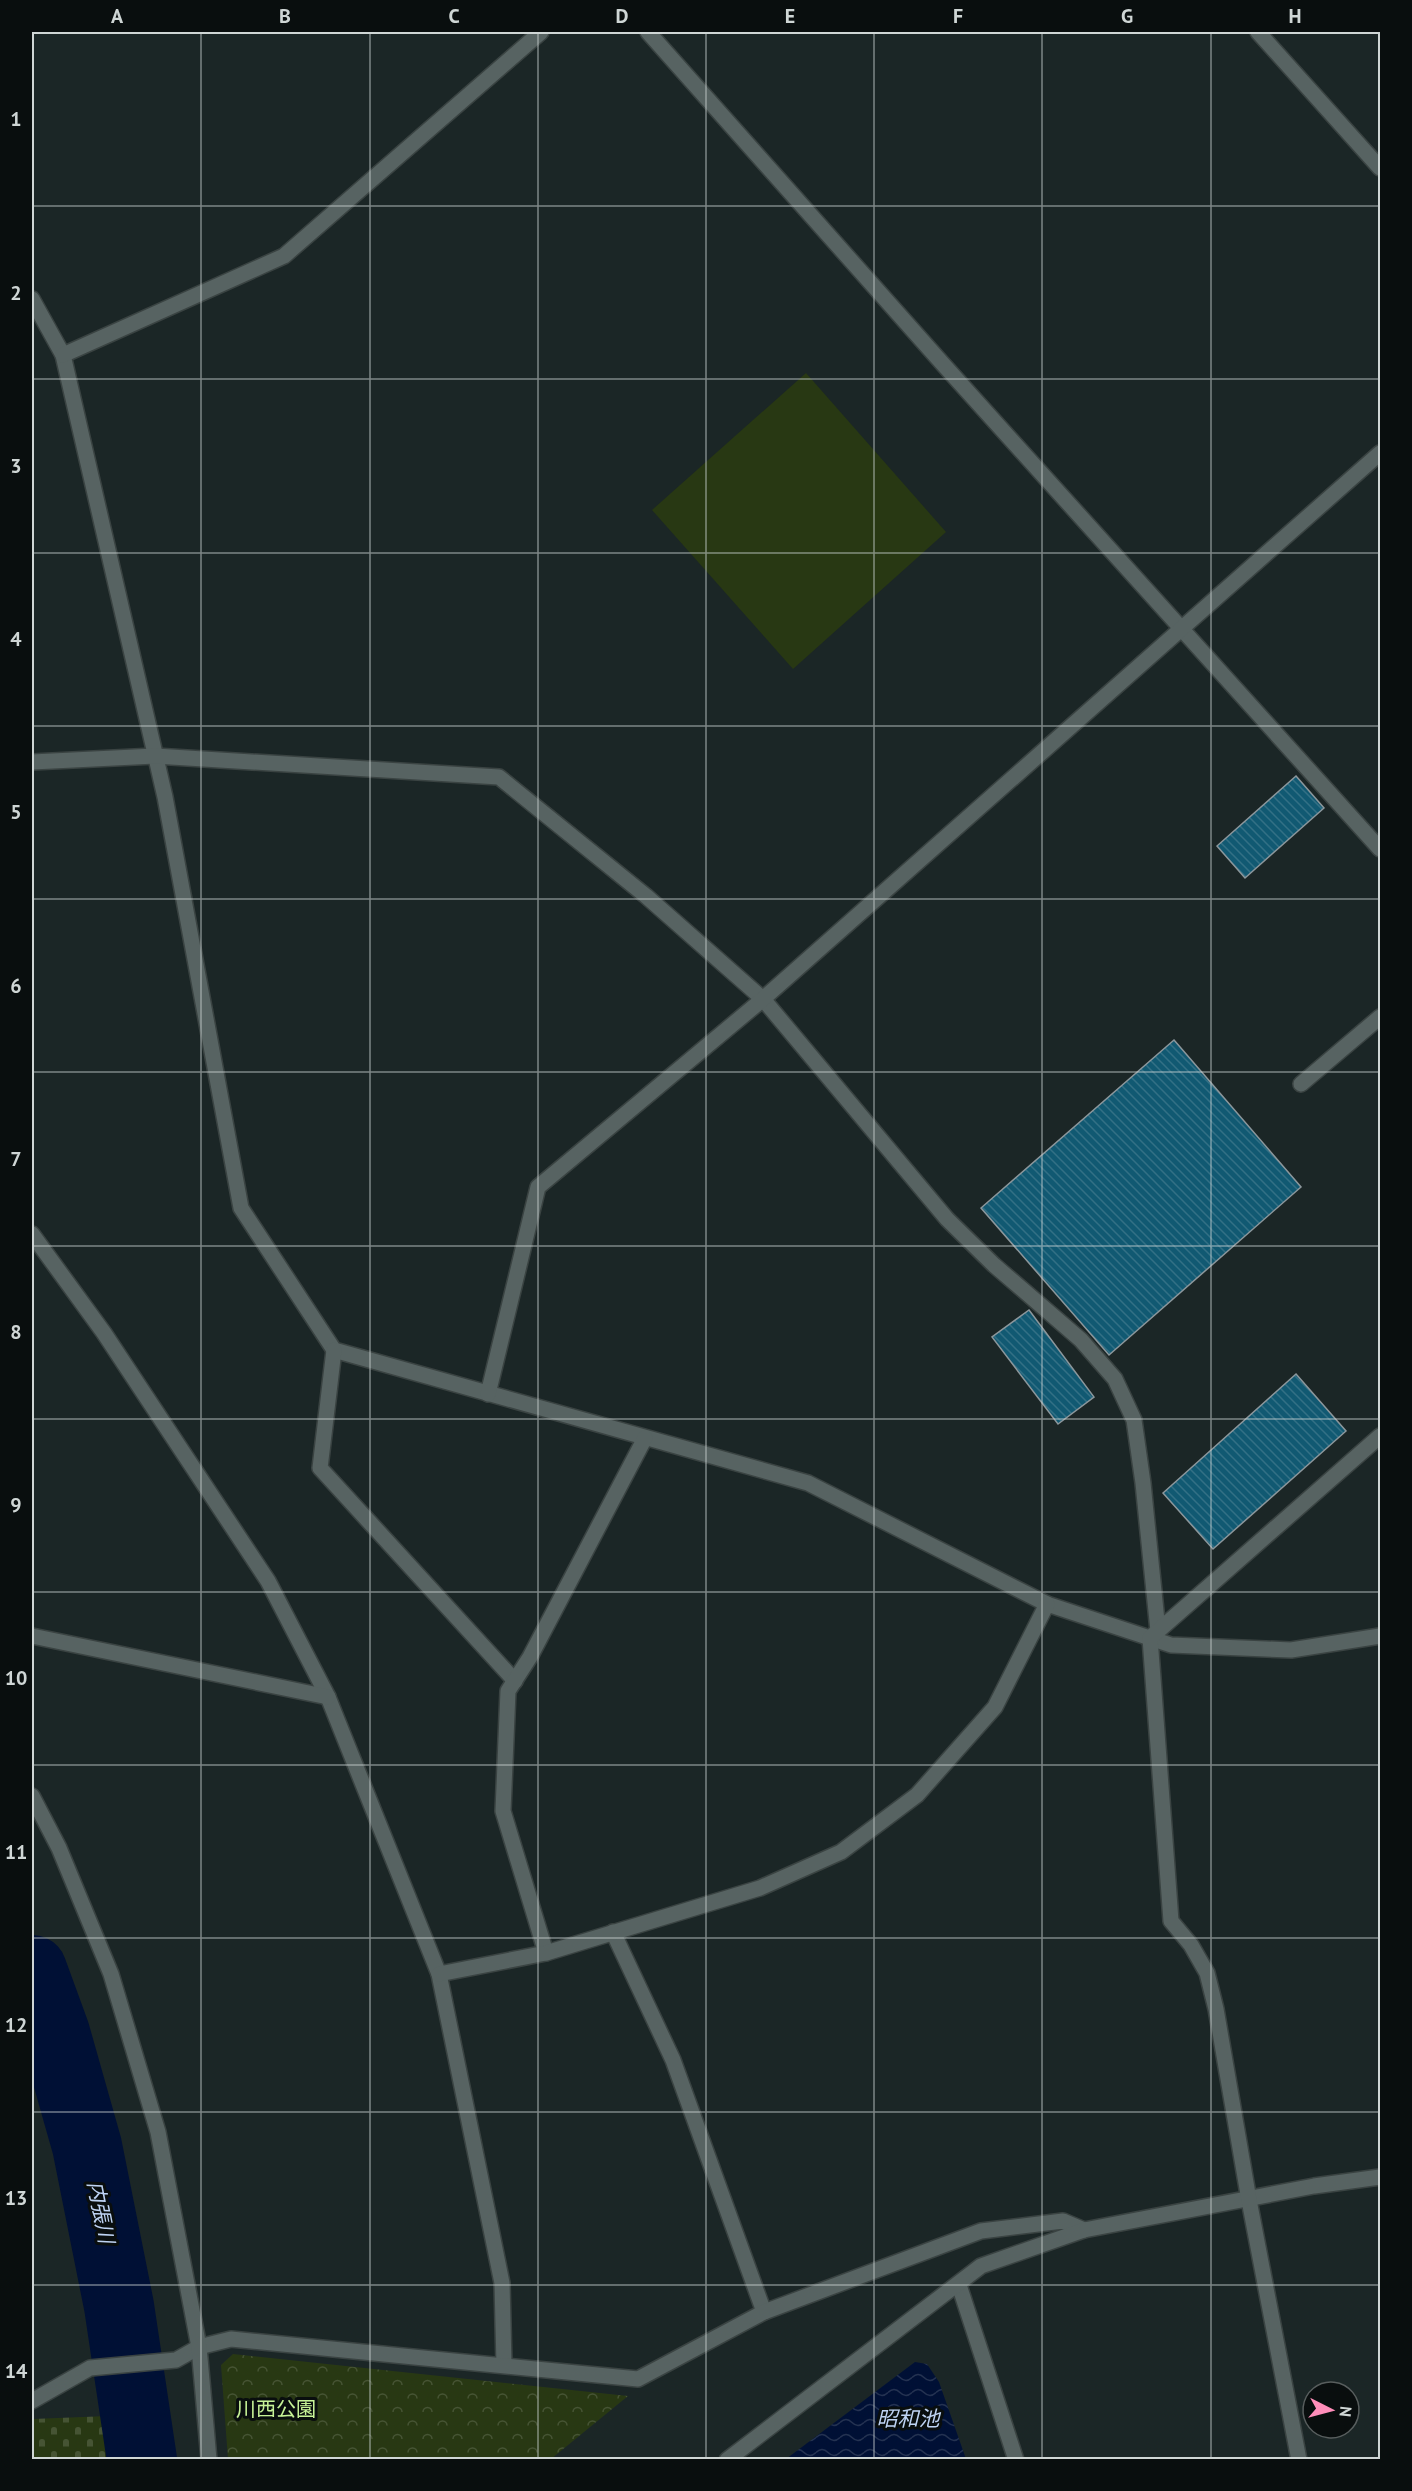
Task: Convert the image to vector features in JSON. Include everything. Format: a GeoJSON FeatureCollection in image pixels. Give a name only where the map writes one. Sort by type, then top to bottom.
{"type":"FeatureCollection","features":[{"type":"Feature","properties":{"kind":"street"},"geometry":{"type":"LineString","coordinates":[[63,355],[284,256],[541,32]]}},
{"type":"Feature","properties":{"kind":"street"},"geometry":{"type":"LineString","coordinates":[[648,32],[942,363],[1380,849]]}},
{"type":"Feature","properties":{"kind":"street"},"geometry":{"type":"LineString","coordinates":[[1258,32],[1380,168]]}},
{"type":"Feature","properties":{"kind":"street"},"geometry":{"type":"LineString","coordinates":[[32,299],[63,355],[155,756],[241,1208],[334,1350],[320,1468],[515,1682]]}},
{"type":"Feature","properties":{"kind":"street"},"geometry":{"type":"LineString","coordinates":[[488,1394],[538,1187],[763,999],[1380,453]]}},
{"type":"Feature","properties":{"kind":"street"},"geometry":{"type":"LineString","coordinates":[[32,762],[155,756],[499,777],[646,896],[763,999],[948,1219],[994,1265],[1082,1340],[1114,1378],[1134,1420],[1143,1483],[1171,1921],[1191,1945],[1207,1973],[1216,2009],[1249,2200],[1299,2460]]}},
{"type":"Feature","properties":{"kind":"street"},"geometry":{"type":"LineString","coordinates":[[1301,1084],[1380,1017]]}},
{"type":"Feature","properties":{"kind":"street"},"geometry":{"type":"LineString","coordinates":[[32,1234],[104,1333],[268,1581],[327,1697],[439,1974],[502,2283],[504,2365]]}},
{"type":"Feature","properties":{"kind":"street"},"geometry":{"type":"LineString","coordinates":[[334,1350],[808,1484],[1047,1604],[1154,1635],[1171,1645],[1291,1650],[1380,1636]]}},
{"type":"Feature","properties":{"kind":"street"},"geometry":{"type":"LineString","coordinates":[[1154,1635],[1380,1436]]}},
{"type":"Feature","properties":{"kind":"street"},"geometry":{"type":"LineString","coordinates":[[546,1953],[503,1811],[508,1692],[645,1438]]}},
{"type":"Feature","properties":{"kind":"street"},"geometry":{"type":"LineString","coordinates":[[439,1974],[546,1953],[760,1888],[841,1852],[917,1795],[995,1707],[1047,1604]]}},
{"type":"Feature","properties":{"kind":"street"},"geometry":{"type":"LineString","coordinates":[[32,1636],[327,1697]]}},
{"type":"Feature","properties":{"kind":"street"},"geometry":{"type":"LineString","coordinates":[[32,1796],[59,1848],[111,1974],[158,2132],[199,2347],[209,2460]]}},
{"type":"Feature","properties":{"kind":"street"},"geometry":{"type":"LineString","coordinates":[[613,1932],[673,2060],[764,2312]]}},
{"type":"Feature","properties":{"kind":"street"},"geometry":{"type":"LineString","coordinates":[[727,2460],[981,2266],[1084,2230],[1314,2186],[1380,2177]]}},
{"type":"Feature","properties":{"kind":"street"},"geometry":{"type":"LineString","coordinates":[[32,2401],[90,2368],[176,2361],[199,2347],[231,2339],[639,2379],[764,2312],[981,2231],[1063,2221],[1084,2230]]}},
{"type":"Feature","properties":{"kind":"street"},"geometry":{"type":"LineString","coordinates":[[959,2285],[1016,2460]]}},
{"type":"Feature","properties":{"kind":"green space"},"geometry":{"type":"Polygon","coordinates":[[[806,373],[946,532],[793,669],[652,510],[806,373]]]}},
{"type":"Feature","properties":{"kind":"green space","name":"川西公園"},"geometry":{"type":"Polygon","coordinates":[[[233,2354],[628,2396],[551,2459],[228,2459],[221,2365],[233,2354]]]}},
{"type":"Feature","properties":{"kind":"green space"},"geometry":{"type":"Polygon","coordinates":[[[108,2416],[112,2459],[32,2459],[33,2419],[108,2416]]]}},
{"type":"Feature","properties":{"kind":"water","name":"昭和池"},"geometry":{"type":"Polygon","coordinates":[[[915,2362],[927,2364],[939,2382],[966,2459],[786,2459],[915,2362]]]}},
{"type":"Feature","properties":{"kind":"building"},"geometry":{"type":"Polygon","coordinates":[[[1296,776],[1324,808],[1245,878],[1217,846],[1296,776]]]}},
{"type":"Feature","properties":{"kind":"building"},"geometry":{"type":"Polygon","coordinates":[[[1174,1040],[1301,1187],[1109,1355],[981,1208],[1174,1040]]]}},
{"type":"Feature","properties":{"kind":"building"},"geometry":{"type":"Polygon","coordinates":[[[1029,1310],[1094,1397],[1058,1424],[992,1337],[1029,1310]]]}},
{"type":"Feature","properties":{"kind":"building"},"geometry":{"type":"Polygon","coordinates":[[[1296,1374],[1346,1431],[1213,1549],[1163,1493],[1296,1374]]]}},
{"type":"Feature","properties":{"kind":"waterway","name":"内張川"},"geometry":{"type":"LineString","coordinates":[[32,1970],[55,2033],[87,2146],[119,2306],[142,2460]]}}]}
